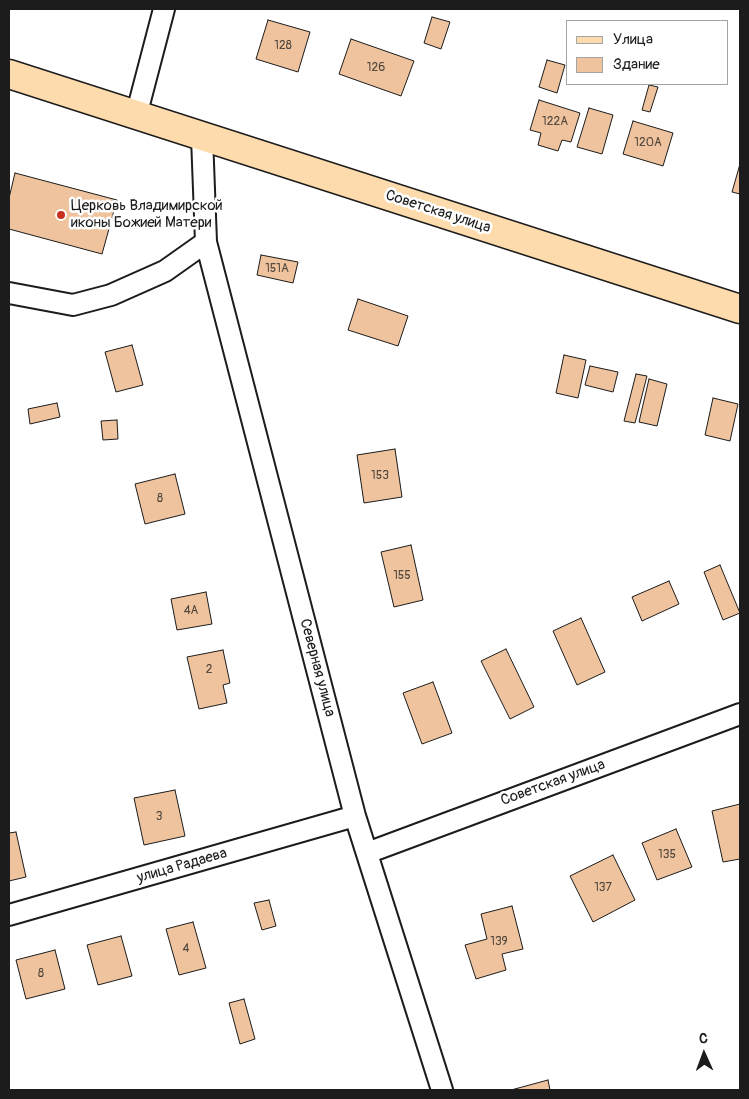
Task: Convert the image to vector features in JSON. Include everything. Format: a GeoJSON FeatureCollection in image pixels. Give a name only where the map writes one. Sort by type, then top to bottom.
{"type":"FeatureCollection","features":[{"type":"Feature","properties":{"kind":"main road","name":"Советская улица"},"geometry":{"type":"LineString","coordinates":[[9,74],[740,308]]}},
{"type":"Feature","properties":{"kind":"street"},"geometry":{"type":"LineString","coordinates":[[136,116],[164,9]]}},
{"type":"Feature","properties":{"kind":"street","name":"Северная улица"},"geometry":{"type":"LineString","coordinates":[[202,137],[206,242],[355,816],[442,1090]]}},
{"type":"Feature","properties":{"kind":"street"},"geometry":{"type":"LineString","coordinates":[[9,293],[73,305],[111,295],[165,271],[206,242]]}},
{"type":"Feature","properties":{"kind":"street","name":"Советская улица"},"geometry":{"type":"LineString","coordinates":[[367,853],[740,714]]}},
{"type":"Feature","properties":{"kind":"street","name":"улица Радаева"},"geometry":{"type":"LineString","coordinates":[[9,915],[355,816]]}},
{"type":"Feature","properties":{"kind":"building"},"geometry":{"type":"Polygon","coordinates":[[[432,17],[450,22],[441,49],[424,43],[432,17]]]}},
{"type":"Feature","properties":{"kind":"building"},"geometry":{"type":"Polygon","coordinates":[[[268,20],[310,32],[298,72],[256,59],[268,20]]]}},
{"type":"Feature","properties":{"kind":"building"},"geometry":{"type":"Polygon","coordinates":[[[351,39],[414,61],[401,96],[339,74],[351,39]]]}},
{"type":"Feature","properties":{"kind":"building"},"geometry":{"type":"Polygon","coordinates":[[[547,60],[565,65],[557,93],[539,87],[547,60]]]}},
{"type":"Feature","properties":{"kind":"building"},"geometry":{"type":"Polygon","coordinates":[[[649,85],[658,87],[650,112],[642,110],[649,85]]]}},
{"type":"Feature","properties":{"kind":"building"},"geometry":{"type":"Polygon","coordinates":[[[539,100],[580,113],[571,142],[562,140],[558,151],[538,145],[541,133],[530,130],[539,100]]]}},
{"type":"Feature","properties":{"kind":"building"},"geometry":{"type":"Polygon","coordinates":[[[589,108],[613,115],[602,154],[577,147],[589,108]]]}},
{"type":"Feature","properties":{"kind":"building"},"geometry":{"type":"Polygon","coordinates":[[[633,121],[673,133],[663,166],[623,154],[633,121]]]}},
{"type":"Feature","properties":{"kind":"building"},"geometry":{"type":"Polygon","coordinates":[[[740,164],[740,194],[732,192],[740,164]]]}},
{"type":"Feature","properties":{"kind":"building","name":"Церковь Владимирской иконы Божией Матери"},"geometry":{"type":"Polygon","coordinates":[[[15,173],[117,200],[102,254],[9,229],[9,198],[15,173]]]}},
{"type":"Feature","properties":{"kind":"building"},"geometry":{"type":"Polygon","coordinates":[[[261,255],[298,262],[293,283],[257,275],[261,255]]]}},
{"type":"Feature","properties":{"kind":"building"},"geometry":{"type":"Polygon","coordinates":[[[358,299],[408,316],[398,346],[348,330],[358,299]]]}},
{"type":"Feature","properties":{"kind":"building"},"geometry":{"type":"Polygon","coordinates":[[[132,345],[143,385],[116,392],[105,352],[132,345]]]}},
{"type":"Feature","properties":{"kind":"building"},"geometry":{"type":"Polygon","coordinates":[[[564,355],[586,360],[578,398],[556,393],[564,355]]]}},
{"type":"Feature","properties":{"kind":"building"},"geometry":{"type":"Polygon","coordinates":[[[590,366],[618,372],[613,392],[585,385],[590,366]]]}},
{"type":"Feature","properties":{"kind":"building"},"geometry":{"type":"Polygon","coordinates":[[[636,374],[647,376],[635,423],[624,421],[636,374]]]}},
{"type":"Feature","properties":{"kind":"building"},"geometry":{"type":"Polygon","coordinates":[[[649,379],[667,384],[657,426],[639,422],[649,379]]]}},
{"type":"Feature","properties":{"kind":"building"},"geometry":{"type":"Polygon","coordinates":[[[713,398],[738,404],[730,441],[705,435],[713,398]]]}},
{"type":"Feature","properties":{"kind":"building"},"geometry":{"type":"Polygon","coordinates":[[[57,403],[60,417],[30,424],[28,409],[57,403]]]}},
{"type":"Feature","properties":{"kind":"building"},"geometry":{"type":"Polygon","coordinates":[[[117,420],[118,439],[103,440],[101,421],[117,420]]]}},
{"type":"Feature","properties":{"kind":"building"},"geometry":{"type":"Polygon","coordinates":[[[395,449],[402,497],[364,503],[357,455],[395,449]]]}},
{"type":"Feature","properties":{"kind":"building"},"geometry":{"type":"Polygon","coordinates":[[[175,474],[185,514],[145,524],[135,484],[175,474]]]}},
{"type":"Feature","properties":{"kind":"building"},"geometry":{"type":"Polygon","coordinates":[[[411,545],[423,600],[394,607],[381,552],[411,545]]]}},
{"type":"Feature","properties":{"kind":"building"},"geometry":{"type":"Polygon","coordinates":[[[720,565],[740,613],[723,620],[704,572],[720,565]]]}},
{"type":"Feature","properties":{"kind":"building"},"geometry":{"type":"Polygon","coordinates":[[[669,581],[679,604],[642,621],[632,597],[669,581]]]}},
{"type":"Feature","properties":{"kind":"building"},"geometry":{"type":"Polygon","coordinates":[[[206,592],[212,624],[177,630],[171,599],[206,592]]]}},
{"type":"Feature","properties":{"kind":"building"},"geometry":{"type":"Polygon","coordinates":[[[581,618],[605,672],[577,685],[553,631],[581,618]]]}},
{"type":"Feature","properties":{"kind":"building"},"geometry":{"type":"Polygon","coordinates":[[[506,649],[534,707],[510,719],[481,661],[506,649]]]}},
{"type":"Feature","properties":{"kind":"building"},"geometry":{"type":"Polygon","coordinates":[[[223,650],[230,683],[223,685],[227,703],[199,709],[187,657],[223,650]]]}},
{"type":"Feature","properties":{"kind":"building"},"geometry":{"type":"Polygon","coordinates":[[[433,682],[452,733],[422,744],[403,693],[433,682]]]}},
{"type":"Feature","properties":{"kind":"building"},"geometry":{"type":"Polygon","coordinates":[[[175,790],[185,836],[144,845],[134,798],[175,790]]]}},
{"type":"Feature","properties":{"kind":"building"},"geometry":{"type":"Polygon","coordinates":[[[740,804],[740,859],[723,862],[712,811],[740,804]]]}},
{"type":"Feature","properties":{"kind":"building"},"geometry":{"type":"Polygon","coordinates":[[[676,829],[692,867],[657,880],[642,843],[676,829]]]}},
{"type":"Feature","properties":{"kind":"building"},"geometry":{"type":"Polygon","coordinates":[[[16,832],[26,877],[9,881],[9,833],[16,832]]]}},
{"type":"Feature","properties":{"kind":"building"},"geometry":{"type":"Polygon","coordinates":[[[613,855],[635,900],[593,922],[570,876],[613,855]]]}},
{"type":"Feature","properties":{"kind":"building"},"geometry":{"type":"Polygon","coordinates":[[[269,900],[276,926],[262,930],[254,903],[269,900]]]}},
{"type":"Feature","properties":{"kind":"building"},"geometry":{"type":"Polygon","coordinates":[[[512,906],[523,949],[502,954],[506,970],[476,979],[465,945],[487,939],[481,914],[512,906]]]}},
{"type":"Feature","properties":{"kind":"building"},"geometry":{"type":"Polygon","coordinates":[[[193,922],[206,968],[179,975],[166,929],[193,922]]]}},
{"type":"Feature","properties":{"kind":"building"},"geometry":{"type":"Polygon","coordinates":[[[121,936],[132,976],[98,985],[87,945],[121,936]]]}},
{"type":"Feature","properties":{"kind":"building"},"geometry":{"type":"Polygon","coordinates":[[[55,950],[65,989],[26,999],[16,960],[55,950]]]}},
{"type":"Feature","properties":{"kind":"building"},"geometry":{"type":"Polygon","coordinates":[[[244,999],[255,1039],[240,1044],[229,1003],[244,999]]]}},
{"type":"Feature","properties":{"kind":"building"},"geometry":{"type":"Polygon","coordinates":[[[548,1080],[550,1090],[511,1090],[548,1080]]]}},
{"type":"Feature","properties":{"kind":"place","name":"Церковь Владимирской иконы Божией Матери"},"geometry":{"type":"Point","coordinates":[61,215]}}]}
